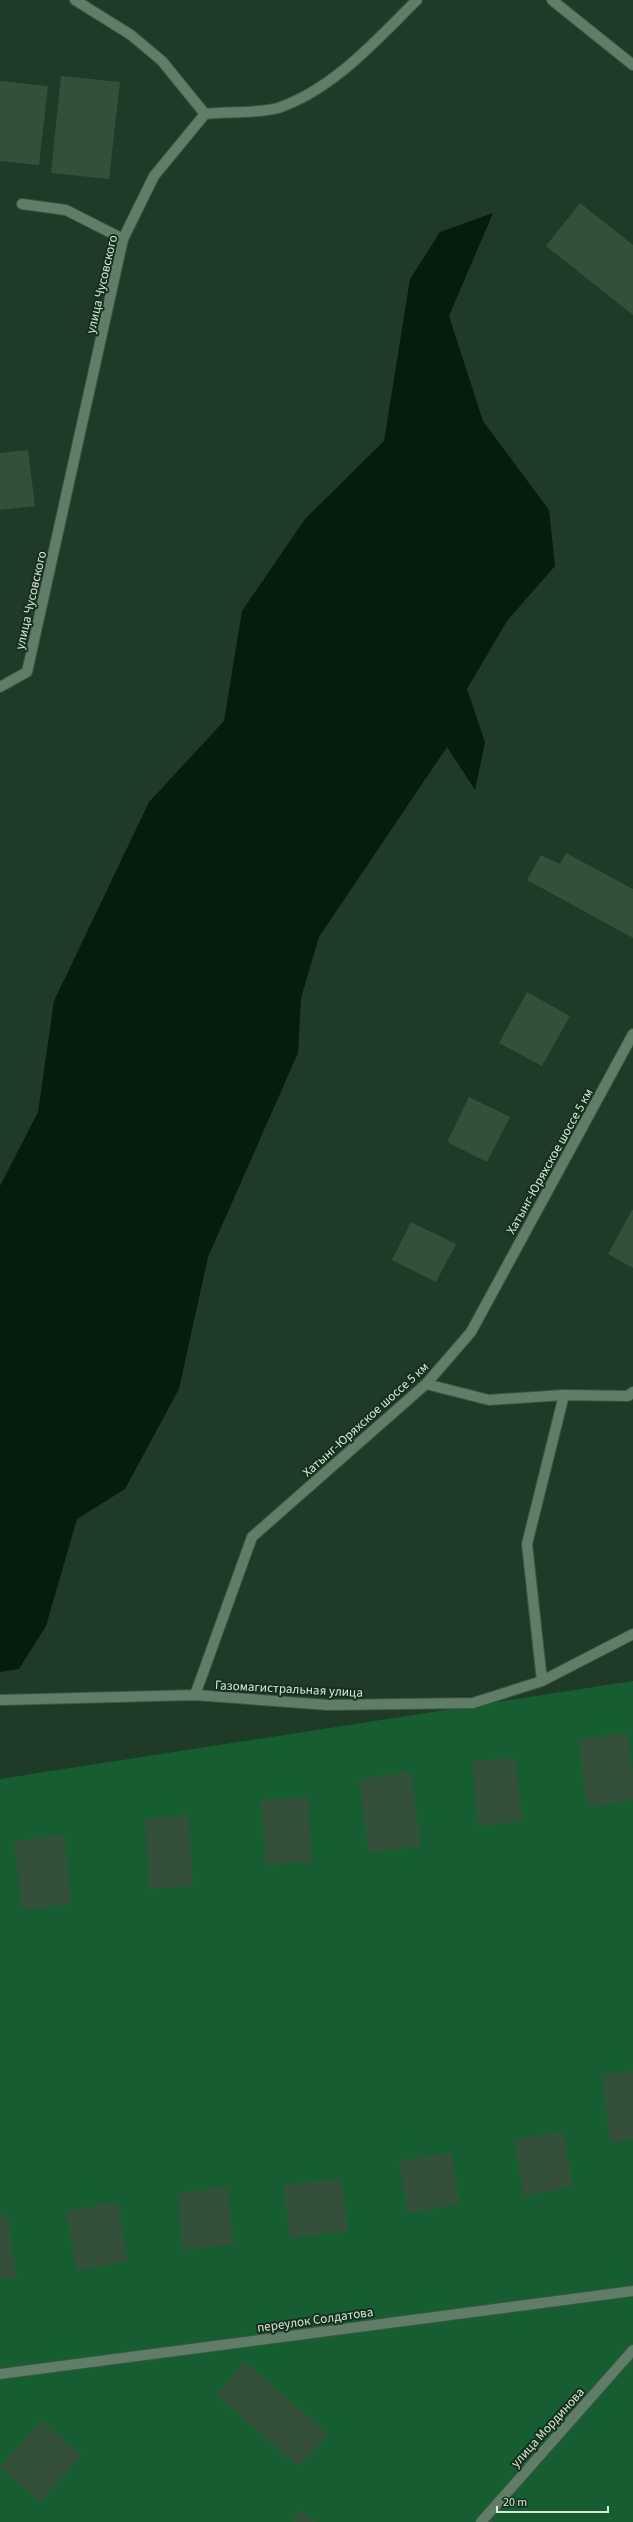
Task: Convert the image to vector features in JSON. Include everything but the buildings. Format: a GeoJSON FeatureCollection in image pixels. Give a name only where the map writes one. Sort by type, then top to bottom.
{"type":"FeatureCollection","features":[{"type":"Feature","properties":{"kind":"street"},"geometry":{"type":"LineString","coordinates":[[75,0],[131,35],[162,61],[205,114],[277,108],[312,93],[364,52],[417,0]]}},
{"type":"Feature","properties":{"kind":"street"},"geometry":{"type":"LineString","coordinates":[[552,0],[633,65]]}},
{"type":"Feature","properties":{"kind":"street","name":"улица Чусовского"},"geometry":{"type":"LineString","coordinates":[[0,688],[27,672],[123,239],[154,176],[205,114]]}},
{"type":"Feature","properties":{"kind":"street"},"geometry":{"type":"LineString","coordinates":[[22,204],[66,210],[123,239]]}},
{"type":"Feature","properties":{"kind":"street","name":"Хатынг-Юряхское шоссе 5 км"},"geometry":{"type":"LineString","coordinates":[[195,1695],[252,1537],[426,1384],[471,1332],[633,1034]]}},
{"type":"Feature","properties":{"kind":"street"},"geometry":{"type":"LineString","coordinates":[[426,1384],[489,1400],[564,1395],[628,1396],[633,1392]]}},
{"type":"Feature","properties":{"kind":"street"},"geometry":{"type":"LineString","coordinates":[[542,1681],[527,1544],[564,1395]]}},
{"type":"Feature","properties":{"kind":"street","name":"Газомагистральная улица"},"geometry":{"type":"LineString","coordinates":[[0,1700],[195,1695],[328,1705],[473,1703],[542,1681],[633,1634]]}},
{"type":"Feature","properties":{"kind":"street","name":"переулок Солдатова"},"geometry":{"type":"LineString","coordinates":[[0,2374],[633,2291]]}},
{"type":"Feature","properties":{"kind":"street","name":"улица Мординова"},"geometry":{"type":"LineString","coordinates":[[481,2522],[633,2350]]}},
{"type":"Feature","properties":{"kind":"green space"},"geometry":{"type":"Polygon","coordinates":[[[633,1681],[633,2522],[0,2522],[0,1779],[633,1681]]]}},
{"type":"Feature","properties":{"kind":"shaded area"},"geometry":{"type":"Polygon","coordinates":[[[493,213],[449,316],[483,421],[549,510],[555,566],[507,621],[467,689],[485,742],[475,790],[447,747],[319,937],[301,998],[298,1053],[208,1257],[179,1389],[125,1489],[77,1519],[46,1626],[19,1669],[0,1672],[0,1186],[38,1112],[54,1001],[149,802],[224,721],[242,611],[305,519],[384,441],[410,279],[440,232],[493,213]]]}}]}
